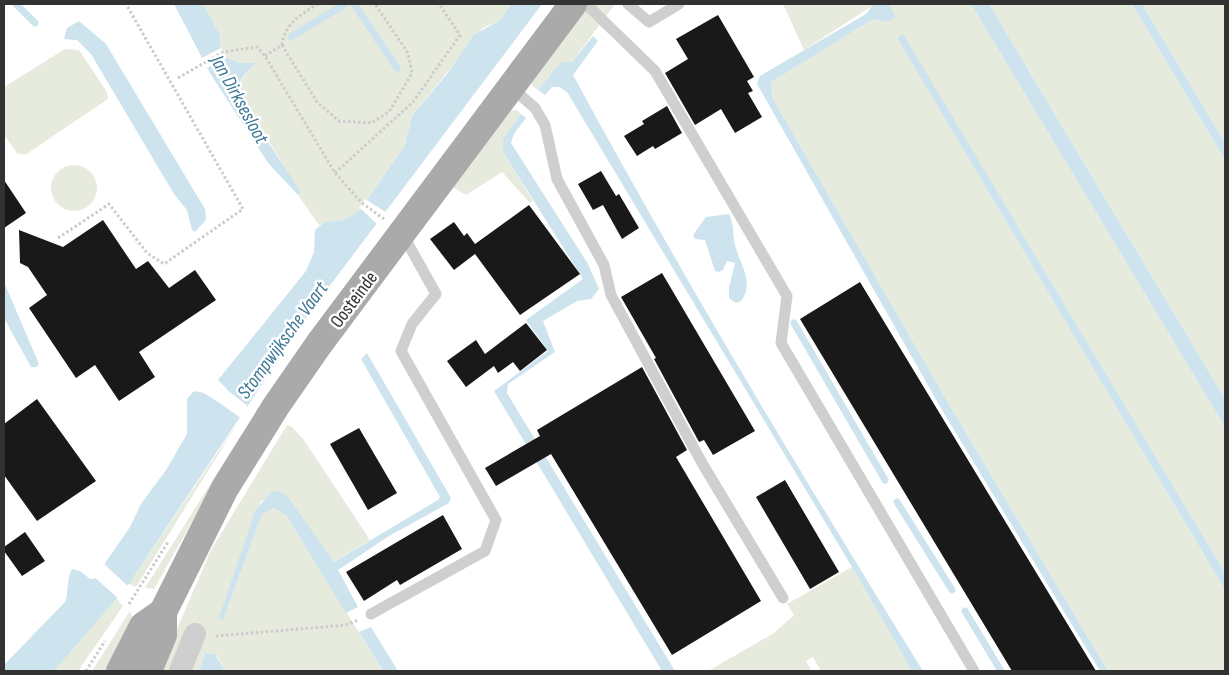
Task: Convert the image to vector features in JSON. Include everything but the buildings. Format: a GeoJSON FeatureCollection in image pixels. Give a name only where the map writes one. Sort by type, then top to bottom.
{"type":"FeatureCollection","features":[{"type":"Feature","properties":{"kind":"main road","name":"Oosteinde"},"geometry":{"type":"LineString","coordinates":[[148,671],[163,635],[163,612],[225,488],[263,426],[319,344],[394,227],[511,86],[573,4]]}},
{"type":"Feature","properties":{"kind":"main road","name":"Oosteinde"},"geometry":{"type":"LineString","coordinates":[[120,671],[143,626],[163,612]]}},
{"type":"Feature","properties":{"kind":"street"},"geometry":{"type":"LineString","coordinates":[[180,671],[195,634]]}},
{"type":"Feature","properties":{"kind":"lane"},"geometry":{"type":"LineString","coordinates":[[586,4],[655,71],[787,296],[781,343],[974,671]]}},
{"type":"Feature","properties":{"kind":"lane"},"geometry":{"type":"LineString","coordinates":[[628,4],[649,22],[678,4]]}},
{"type":"Feature","properties":{"kind":"lane"},"geometry":{"type":"LineString","coordinates":[[511,86],[535,108],[545,125],[557,179],[604,265],[611,294],[702,463],[783,598]]}},
{"type":"Feature","properties":{"kind":"lane"},"geometry":{"type":"LineString","coordinates":[[371,614],[484,551],[496,520],[401,351],[412,324],[436,294],[394,227]]}},
{"type":"Feature","properties":{"kind":"path"},"geometry":{"type":"LineString","coordinates":[[58,238],[109,204],[147,253],[164,264],[243,209],[126,4]]}},
{"type":"Feature","properties":{"kind":"path"},"geometry":{"type":"LineString","coordinates":[[318,4],[297,17],[284,31],[282,45],[317,102],[339,120],[371,123],[389,112],[412,73],[408,53],[375,4]]}},
{"type":"Feature","properties":{"kind":"path"},"geometry":{"type":"LineString","coordinates":[[336,173],[413,102],[460,35],[439,4]]}},
{"type":"Feature","properties":{"kind":"path"},"geometry":{"type":"LineString","coordinates":[[265,56],[282,45]]}},
{"type":"Feature","properties":{"kind":"path"},"geometry":{"type":"LineString","coordinates":[[178,78],[223,52],[257,47],[265,56],[336,173],[362,203],[394,227]]}},
{"type":"Feature","properties":{"kind":"path"},"geometry":{"type":"LineString","coordinates":[[218,636],[346,625],[371,614]]}},
{"type":"Feature","properties":{"kind":"shaded area"},"geometry":{"type":"Polygon","coordinates":[[[203,4],[511,4],[500,20],[483,28],[412,116],[405,145],[360,210],[344,220],[324,222],[319,225],[298,195],[301,193],[240,95],[241,81],[255,63],[241,63],[227,58],[220,46],[220,35],[203,4]]]}},
{"type":"Feature","properties":{"kind":"shaded area"},"geometry":{"type":"Polygon","coordinates":[[[587,4],[615,4],[572,62],[561,62],[538,90],[532,86],[531,78],[587,4]]]}},
{"type":"Feature","properties":{"kind":"shaded area"},"geometry":{"type":"Polygon","coordinates":[[[783,4],[871,4],[872,6],[804,50],[783,4]]]}},
{"type":"Feature","properties":{"kind":"shaded area"},"geometry":{"type":"Polygon","coordinates":[[[888,4],[971,4],[1225,427],[1225,573],[903,35],[897,38],[1225,590],[1225,671],[1108,671],[950,406],[772,97],[770,82],[873,19],[887,22],[895,17],[888,4]]]}},
{"type":"Feature","properties":{"kind":"shaded area"},"geometry":{"type":"Polygon","coordinates":[[[989,4],[1132,4],[1225,160],[1225,399],[989,4]]]}},
{"type":"Feature","properties":{"kind":"shaded area"},"geometry":{"type":"Polygon","coordinates":[[[1142,4],[1225,4],[1225,143],[1142,4]]]}},
{"type":"Feature","properties":{"kind":"shaded area"},"geometry":{"type":"Polygon","coordinates":[[[65,49],[79,50],[107,92],[108,99],[25,155],[17,153],[4,135],[4,87],[65,49]]]}},
{"type":"Feature","properties":{"kind":"shaded area"},"geometry":{"type":"Polygon","coordinates":[[[517,110],[521,114],[503,139],[503,152],[533,201],[530,203],[502,172],[466,195],[453,187],[454,182],[508,111],[517,110]]]}},
{"type":"Feature","properties":{"kind":"shaded area"},"geometry":{"type":"Polygon","coordinates":[[[79,165],[91,171],[96,179],[96,197],[91,205],[83,210],[69,211],[57,205],[52,197],[51,183],[57,171],[65,166],[79,165]]]}},
{"type":"Feature","properties":{"kind":"shaded area"},"geometry":{"type":"Polygon","coordinates":[[[239,421],[136,587],[129,584],[239,421]]]}},
{"type":"Feature","properties":{"kind":"shaded area"},"geometry":{"type":"Polygon","coordinates":[[[287,425],[292,427],[304,440],[370,540],[333,562],[288,497],[261,501],[223,620],[262,513],[274,508],[286,515],[383,671],[225,671],[216,654],[205,653],[199,671],[159,671],[211,550],[287,425]]]}},
{"type":"Feature","properties":{"kind":"shaded area"},"geometry":{"type":"Polygon","coordinates":[[[243,432],[154,589],[145,588],[243,432]]]}},
{"type":"Feature","properties":{"kind":"shaded area"},"geometry":{"type":"Polygon","coordinates":[[[852,567],[912,671],[821,671],[813,657],[806,661],[812,671],[708,671],[774,633],[794,615],[787,604],[852,567]]]}},
{"type":"Feature","properties":{"kind":"shaded area"},"geometry":{"type":"Polygon","coordinates":[[[116,598],[123,606],[78,671],[54,671],[116,598]]]}},
{"type":"Feature","properties":{"kind":"shaded area"},"geometry":{"type":"Polygon","coordinates":[[[130,611],[133,622],[111,671],[92,671],[130,611]]]}},
{"type":"Feature","properties":{"kind":"water","name":"Jan Dirksesloot"},"geometry":{"type":"Polygon","coordinates":[[[174,4],[203,4],[220,35],[220,46],[227,58],[241,63],[256,63],[242,78],[240,84],[241,93],[246,106],[265,138],[301,193],[298,195],[268,163],[210,73],[174,4]]]}},
{"type":"Feature","properties":{"kind":"water","name":"Stompwijksche Vaart"},"geometry":{"type":"Polygon","coordinates":[[[511,4],[542,4],[310,312],[129,584],[54,671],[4,671],[4,665],[65,602],[72,569],[80,571],[90,579],[94,579],[130,527],[141,504],[166,470],[187,434],[187,399],[194,391],[204,393],[218,402],[227,389],[218,380],[306,271],[314,252],[315,230],[324,222],[344,220],[360,210],[405,145],[412,116],[447,74],[474,35],[500,20],[511,4]]]}},
{"type":"Feature","properties":{"kind":"water"},"geometry":{"type":"Polygon","coordinates":[[[871,4],[888,4],[896,17],[887,22],[873,19],[771,82],[772,97],[950,406],[1108,671],[1100,671],[942,410],[757,84],[760,76],[866,14],[872,6],[871,4]]]}},
{"type":"Feature","properties":{"kind":"water"},"geometry":{"type":"Polygon","coordinates":[[[971,4],[989,4],[1225,399],[1225,427],[971,4]]]}},
{"type":"Feature","properties":{"kind":"water"},"geometry":{"type":"Polygon","coordinates":[[[1132,4],[1142,4],[1225,143],[1225,160],[1132,4]]]}},
{"type":"Feature","properties":{"kind":"water"},"geometry":{"type":"Polygon","coordinates":[[[79,21],[106,44],[205,209],[206,220],[195,232],[192,230],[187,210],[174,194],[91,54],[77,40],[64,39],[67,28],[79,21]]]}},
{"type":"Feature","properties":{"kind":"water"},"geometry":{"type":"Polygon","coordinates":[[[903,34],[1225,573],[1225,590],[897,38],[903,34]]]}},
{"type":"Feature","properties":{"kind":"water"},"geometry":{"type":"Polygon","coordinates":[[[593,36],[598,41],[573,75],[657,226],[744,376],[923,671],[912,671],[852,567],[567,92],[559,87],[552,87],[545,95],[538,90],[561,62],[572,62],[593,36]]]}},
{"type":"Feature","properties":{"kind":"water"},"geometry":{"type":"Polygon","coordinates":[[[521,114],[526,118],[514,134],[511,143],[588,264],[599,289],[591,299],[577,301],[543,321],[555,352],[508,384],[507,393],[675,671],[662,671],[494,391],[548,351],[526,320],[583,279],[503,152],[503,139],[521,114]]]}},
{"type":"Feature","properties":{"kind":"water"},"geometry":{"type":"Polygon","coordinates":[[[729,214],[735,245],[747,280],[745,294],[741,301],[736,303],[729,298],[729,288],[735,263],[727,261],[723,270],[715,271],[705,240],[695,239],[693,235],[706,217],[729,214]]]}},
{"type":"Feature","properties":{"kind":"water"},"geometry":{"type":"Polygon","coordinates":[[[4,282],[39,364],[36,367],[31,367],[4,318],[4,282]]]}},
{"type":"Feature","properties":{"kind":"water"},"geometry":{"type":"Polygon","coordinates":[[[367,353],[451,498],[449,503],[389,536],[338,570],[358,607],[346,613],[286,515],[274,508],[262,514],[223,620],[219,618],[255,511],[271,492],[279,491],[288,497],[334,562],[438,500],[440,497],[361,359],[367,353]]]}},
{"type":"Feature","properties":{"kind":"water"},"geometry":{"type":"Polygon","coordinates":[[[371,627],[398,671],[383,671],[359,632],[371,627]]]}},
{"type":"Feature","properties":{"kind":"water"},"geometry":{"type":"Polygon","coordinates":[[[205,653],[215,654],[225,671],[199,671],[205,653]]]}},
{"type":"Feature","properties":{"kind":"pier"},"geometry":{"type":"Polygon","coordinates":[[[221,48],[226,57],[205,69],[200,59],[221,48]]]}},
{"type":"Feature","properties":{"kind":"pier"},"geometry":{"type":"Polygon","coordinates":[[[365,199],[389,214],[379,226],[359,207],[365,199]]]}},
{"type":"Feature","properties":{"kind":"pier"},"geometry":{"type":"Polygon","coordinates":[[[226,389],[249,407],[242,419],[217,401],[226,389]]]}},
{"type":"Feature","properties":{"kind":"pier"},"geometry":{"type":"Polygon","coordinates":[[[103,563],[129,587],[118,598],[93,576],[103,563]]]}},
{"type":"Feature","properties":{"kind":"waterway"},"geometry":{"type":"LineString","coordinates":[[16,4],[35,23]]}},
{"type":"Feature","properties":{"kind":"waterway"},"geometry":{"type":"LineString","coordinates":[[291,37],[345,4]]}},
{"type":"Feature","properties":{"kind":"waterway"},"geometry":{"type":"LineString","coordinates":[[354,4],[397,68]]}},
{"type":"Feature","properties":{"kind":"waterway"},"geometry":{"type":"LineString","coordinates":[[794,323],[885,480]]}},
{"type":"Feature","properties":{"kind":"waterway"},"geometry":{"type":"LineString","coordinates":[[897,502],[952,590]]}},
{"type":"Feature","properties":{"kind":"waterway"},"geometry":{"type":"LineString","coordinates":[[965,611],[1001,671]]}}]}
